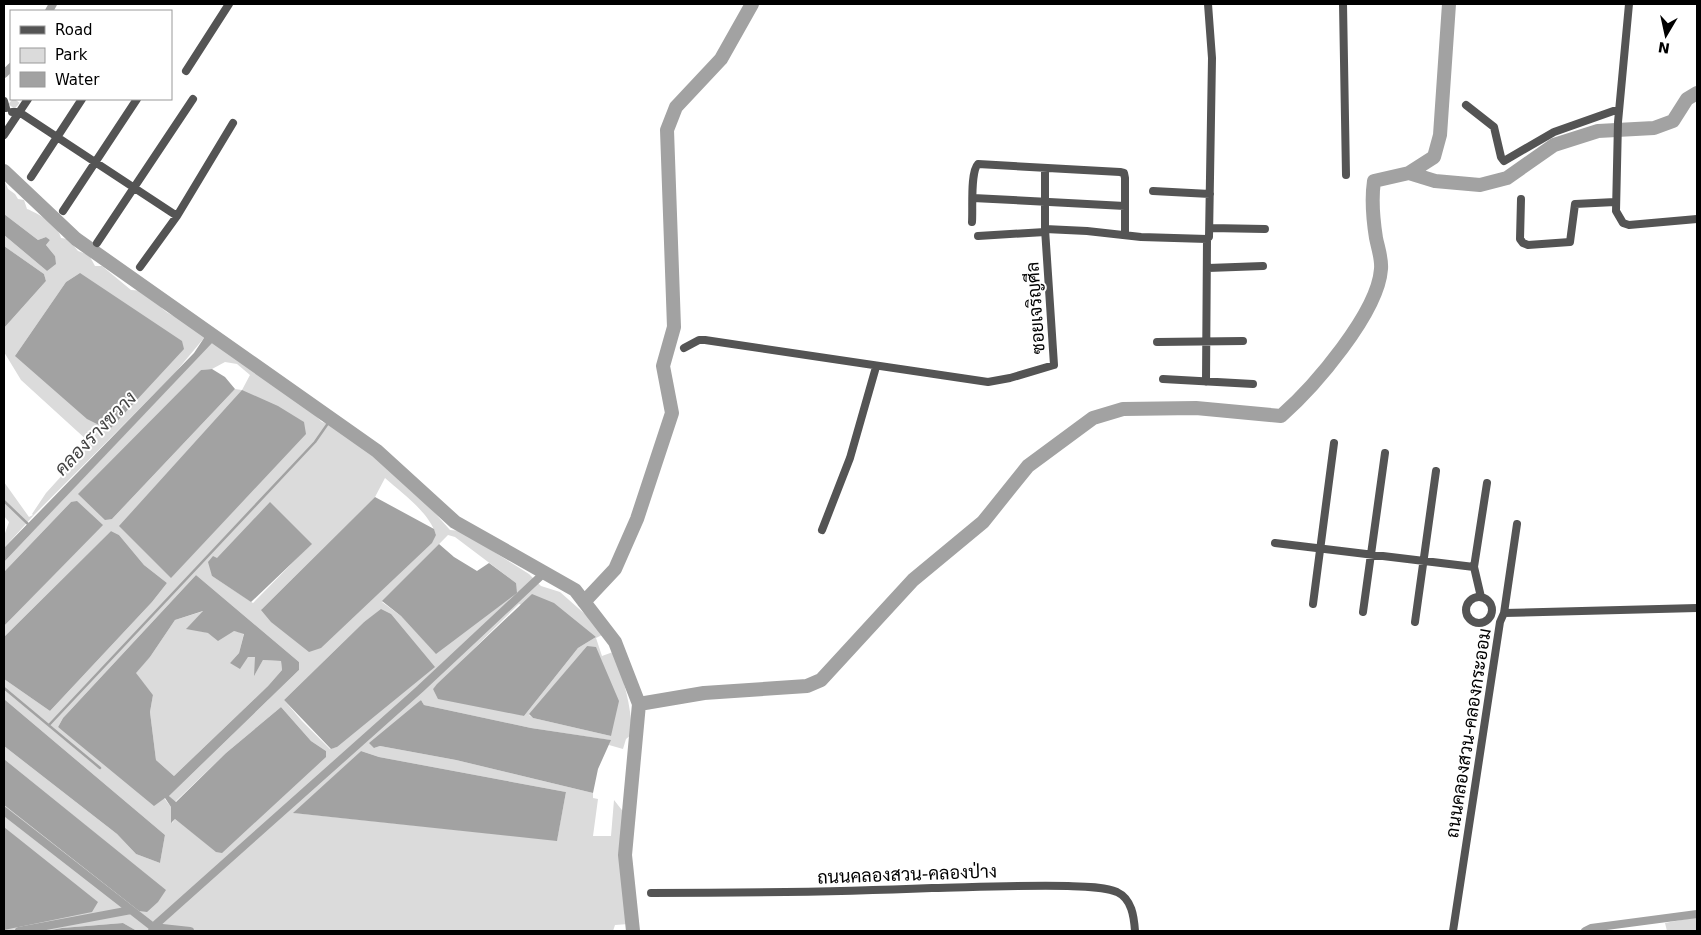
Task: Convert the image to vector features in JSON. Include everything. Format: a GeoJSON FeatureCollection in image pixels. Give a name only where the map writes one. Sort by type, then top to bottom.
{"type":"FeatureCollection","features":[{"type":"Feature","properties":{"kind":"street"},"geometry":{"type":"LineString","coordinates":[[186,72],[229,4]]}},
{"type":"Feature","properties":{"kind":"street"},"geometry":{"type":"LineString","coordinates":[[1206,382],[1208,342],[1207,239],[1210,228],[1212,58],[1208,4]]}},
{"type":"Feature","properties":{"kind":"street"},"geometry":{"type":"LineString","coordinates":[[1343,4],[1346,175]]}},
{"type":"Feature","properties":{"kind":"street"},"geometry":{"type":"LineString","coordinates":[[1630,4],[1616,143],[1615,202],[1620,220],[1629,225],[1697,219]]}},
{"type":"Feature","properties":{"kind":"street"},"geometry":{"type":"LineString","coordinates":[[97,243],[193,99]]}},
{"type":"Feature","properties":{"kind":"street"},"geometry":{"type":"LineString","coordinates":[[11,107],[26,100]]}},
{"type":"Feature","properties":{"kind":"street"},"geometry":{"type":"LineString","coordinates":[[31,177],[81,100]]}},
{"type":"Feature","properties":{"kind":"street"},"geometry":{"type":"LineString","coordinates":[[63,211],[136,100]]}},
{"type":"Feature","properties":{"kind":"street"},"geometry":{"type":"LineString","coordinates":[[1466,105],[1494,127],[1504,162],[1554,132],[1619,109]]}},
{"type":"Feature","properties":{"kind":"street"},"geometry":{"type":"LineString","coordinates":[[4,135],[11,107]]}},
{"type":"Feature","properties":{"kind":"street"},"geometry":{"type":"LineString","coordinates":[[11,107],[177,216]]}},
{"type":"Feature","properties":{"kind":"street"},"geometry":{"type":"LineString","coordinates":[[140,268],[177,216],[234,123]]}},
{"type":"Feature","properties":{"kind":"street"},"geometry":{"type":"LineString","coordinates":[[972,222],[976,167],[978,164],[1122,172],[1125,178],[1125,234]]}},
{"type":"Feature","properties":{"kind":"street"},"geometry":{"type":"LineString","coordinates":[[1045,168],[1045,230]]}},
{"type":"Feature","properties":{"kind":"street"},"geometry":{"type":"LineString","coordinates":[[1153,191],[1210,194]]}},
{"type":"Feature","properties":{"kind":"street"},"geometry":{"type":"LineString","coordinates":[[973,198],[1125,206]]}},
{"type":"Feature","properties":{"kind":"street"},"geometry":{"type":"LineString","coordinates":[[1521,199],[1520,239],[1523,243],[1528,244],[1570,242],[1575,204],[1615,202]]}},
{"type":"Feature","properties":{"kind":"street"},"geometry":{"type":"LineString","coordinates":[[1210,228],[1265,229]]}},
{"type":"Feature","properties":{"kind":"street"},"geometry":{"type":"LineString","coordinates":[[978,236],[1045,230],[1125,234],[1141,237],[1207,239]]}},
{"type":"Feature","properties":{"kind":"street","name":"ซอยเจริญศีล"},"geometry":{"type":"LineString","coordinates":[[684,348],[699,340],[705,340],[876,367],[988,382],[1010,378],[1054,365],[1045,230]]}},
{"type":"Feature","properties":{"kind":"street"},"geometry":{"type":"LineString","coordinates":[[1208,268],[1263,266]]}},
{"type":"Feature","properties":{"kind":"street"},"geometry":{"type":"LineString","coordinates":[[1157,342],[1243,341]]}},
{"type":"Feature","properties":{"kind":"street"},"geometry":{"type":"LineString","coordinates":[[822,530],[850,458],[876,367]]}},
{"type":"Feature","properties":{"kind":"street"},"geometry":{"type":"LineString","coordinates":[[1163,379],[1253,384]]}},
{"type":"Feature","properties":{"kind":"street"},"geometry":{"type":"LineString","coordinates":[[1313,604],[1334,443]]}},
{"type":"Feature","properties":{"kind":"street"},"geometry":{"type":"LineString","coordinates":[[1363,612],[1385,453]]}},
{"type":"Feature","properties":{"kind":"street"},"geometry":{"type":"LineString","coordinates":[[1415,622],[1436,471]]}},
{"type":"Feature","properties":{"kind":"street"},"geometry":{"type":"LineString","coordinates":[[1480,597],[1474,567],[1487,483]]}},
{"type":"Feature","properties":{"kind":"street"},"geometry":{"type":"LineString","coordinates":[[1491,612],[1503,615],[1516,524]]}},
{"type":"Feature","properties":{"kind":"street"},"geometry":{"type":"LineString","coordinates":[[1275,543],[1423,559],[1474,567]]}},
{"type":"Feature","properties":{"kind":"street"},"geometry":{"type":"LineString","coordinates":[[1480,597],[1489,602],[1491,612],[1487,619],[1480,622],[1468,617],[1467,604],[1473,599],[1480,597]]}},
{"type":"Feature","properties":{"kind":"street","name":"ถนนคลองสวน-คลองกระออม"},"geometry":{"type":"LineString","coordinates":[[1453,931],[1503,615],[1697,608]]}},
{"type":"Feature","properties":{"kind":"street","name":"ถนนคลองสวน-คลองป่าง"},"geometry":{"type":"LineString","coordinates":[[651,893],[832,892],[997,886],[1090,887],[1107,889],[1119,893],[1125,898],[1132,911],[1135,931]]}},
{"type":"Feature","properties":{"kind":"green space"},"geometry":{"type":"Polygon","coordinates":[[[4,179],[8,189],[18,199],[24,200],[27,209],[47,221],[56,229],[61,238],[68,239],[78,251],[89,255],[95,266],[102,266],[131,290],[145,292],[155,297],[163,309],[197,327],[204,338],[174,374],[34,515],[4,548],[4,536],[9,522],[4,516],[4,482],[29,517],[33,515],[46,493],[85,450],[89,442],[21,380],[4,352],[4,328],[46,281],[44,274],[4,246],[4,235],[47,271],[55,256],[46,245],[50,240],[46,237],[38,240],[4,214],[4,179]],[[80,273],[66,282],[15,356],[80,273]]]}},
{"type":"Feature","properties":{"kind":"green space"},"geometry":{"type":"Polygon","coordinates":[[[213,341],[218,342],[304,404],[322,422],[335,426],[388,467],[425,502],[450,530],[461,531],[529,574],[541,586],[560,592],[604,634],[596,638],[602,656],[613,652],[624,682],[630,712],[632,734],[626,739],[623,749],[609,745],[610,740],[531,728],[424,705],[421,700],[374,748],[380,746],[456,760],[593,793],[593,798],[598,799],[593,836],[611,836],[614,800],[625,814],[622,843],[629,924],[615,925],[613,931],[137,931],[123,923],[46,931],[4,931],[24,844],[4,827],[4,805],[139,911],[165,890],[4,759],[4,746],[117,834],[136,854],[160,863],[165,835],[4,699],[4,679],[50,711],[152,602],[167,583],[144,565],[119,535],[111,531],[4,637],[4,626],[102,525],[71,502],[4,572],[4,562],[213,341]],[[225,362],[212,369],[201,370],[112,519],[235,389],[242,390],[250,375],[237,364],[225,362]],[[385,478],[375,497],[261,610],[436,535],[421,511],[385,478]],[[448,535],[382,602],[401,616],[436,653],[516,583],[455,537],[448,535]],[[311,544],[217,558],[212,576],[253,603],[311,544]],[[196,575],[63,718],[58,727],[164,798],[171,807],[172,823],[175,819],[216,851],[326,751],[311,741],[281,707],[226,753],[175,802],[169,796],[299,670],[299,662],[196,575]],[[519,604],[433,689],[524,716],[578,648],[596,637],[519,604]],[[381,610],[364,622],[284,700],[330,749],[337,747],[381,610]],[[587,646],[529,715],[533,718],[611,736],[587,646]],[[361,751],[294,813],[557,840],[566,792],[379,757],[361,751]]]}},
{"type":"Feature","properties":{"kind":"green space"},"geometry":{"type":"Polygon","coordinates":[[[204,611],[187,628],[209,633],[234,631],[244,633],[239,653],[230,663],[248,657],[255,657],[255,674],[263,660],[281,661],[282,670],[268,686],[174,776],[156,760],[150,712],[153,695],[135,673],[150,657],[175,620],[204,611]]]}},
{"type":"Feature","properties":{"kind":"green space"},"geometry":{"type":"Polygon","coordinates":[[[1697,917],[1697,931],[1667,931],[1665,923],[1697,917]]]}},
{"type":"Feature","properties":{"kind":"water"},"geometry":{"type":"Polygon","coordinates":[[[4,214],[38,240],[46,237],[50,240],[46,245],[55,256],[56,264],[47,271],[4,235],[4,214]]]}},
{"type":"Feature","properties":{"kind":"water"},"geometry":{"type":"Polygon","coordinates":[[[4,246],[44,274],[46,281],[4,328],[4,246]]]}},
{"type":"Feature","properties":{"kind":"water"},"geometry":{"type":"Polygon","coordinates":[[[80,273],[182,341],[184,349],[109,430],[87,419],[15,356],[66,282],[80,273]]]}},
{"type":"Feature","properties":{"kind":"water"},"geometry":{"type":"Polygon","coordinates":[[[203,334],[218,342],[213,342],[4,562],[4,548],[194,353],[204,338],[203,334]]]}},
{"type":"Feature","properties":{"kind":"water"},"geometry":{"type":"Polygon","coordinates":[[[212,369],[225,377],[235,389],[112,519],[105,520],[78,494],[201,370],[212,369]]]}},
{"type":"Feature","properties":{"kind":"water"},"geometry":{"type":"Polygon","coordinates":[[[242,390],[278,406],[304,422],[306,434],[171,578],[119,526],[242,390]]]}},
{"type":"Feature","properties":{"kind":"water"},"geometry":{"type":"Polygon","coordinates":[[[375,497],[434,529],[436,535],[432,543],[321,648],[309,652],[271,622],[261,610],[375,497]]]}},
{"type":"Feature","properties":{"kind":"water"},"geometry":{"type":"Polygon","coordinates":[[[77,501],[103,525],[4,626],[4,572],[71,502],[77,501]]]}},
{"type":"Feature","properties":{"kind":"water"},"geometry":{"type":"Polygon","coordinates":[[[270,502],[312,544],[251,602],[212,576],[208,562],[213,556],[217,558],[270,502]]]}},
{"type":"Feature","properties":{"kind":"water"},"geometry":{"type":"Polygon","coordinates":[[[111,531],[119,535],[144,565],[167,583],[152,602],[50,711],[4,679],[4,637],[111,531]]]}},
{"type":"Feature","properties":{"kind":"water"},"geometry":{"type":"Polygon","coordinates":[[[439,544],[454,557],[477,571],[489,563],[516,583],[517,593],[436,654],[401,616],[382,601],[439,544]]]}},
{"type":"Feature","properties":{"kind":"water"},"geometry":{"type":"Polygon","coordinates":[[[196,575],[299,662],[299,670],[169,796],[176,802],[226,753],[281,707],[311,741],[326,751],[326,757],[222,853],[216,852],[175,819],[171,823],[171,807],[165,798],[154,806],[58,727],[63,718],[196,575]],[[203,611],[175,620],[150,657],[136,673],[153,695],[150,712],[156,760],[174,776],[268,686],[282,670],[281,661],[263,660],[254,676],[255,657],[248,657],[240,669],[230,663],[239,653],[244,634],[234,631],[218,641],[208,633],[186,629],[203,611]]]}},
{"type":"Feature","properties":{"kind":"water"},"geometry":{"type":"Polygon","coordinates":[[[532,594],[554,603],[596,637],[578,648],[524,716],[438,699],[433,689],[437,684],[532,594]]]}},
{"type":"Feature","properties":{"kind":"water"},"geometry":{"type":"Polygon","coordinates":[[[381,609],[391,614],[435,667],[337,747],[331,749],[284,700],[364,622],[381,609]]]}},
{"type":"Feature","properties":{"kind":"water"},"geometry":{"type":"Polygon","coordinates":[[[587,646],[596,647],[619,701],[611,736],[533,718],[529,714],[587,646]]]}},
{"type":"Feature","properties":{"kind":"water"},"geometry":{"type":"Polygon","coordinates":[[[4,699],[165,835],[160,863],[136,854],[117,834],[4,746],[4,699]]]}},
{"type":"Feature","properties":{"kind":"water"},"geometry":{"type":"Polygon","coordinates":[[[421,700],[424,705],[531,728],[611,740],[598,769],[593,793],[456,760],[380,746],[374,748],[369,743],[421,700]]]}},
{"type":"Feature","properties":{"kind":"water"},"geometry":{"type":"Polygon","coordinates":[[[361,751],[379,757],[566,792],[557,841],[293,813],[361,751]]]}},
{"type":"Feature","properties":{"kind":"water"},"geometry":{"type":"Polygon","coordinates":[[[4,759],[166,890],[158,902],[147,912],[139,911],[4,805],[4,759]]]}},
{"type":"Feature","properties":{"kind":"water"},"geometry":{"type":"Polygon","coordinates":[[[4,827],[98,902],[92,912],[4,930],[4,827]]]}},
{"type":"Feature","properties":{"kind":"water"},"geometry":{"type":"Polygon","coordinates":[[[123,923],[137,931],[46,931],[62,928],[123,923]]]}},
{"type":"Feature","properties":{"kind":"waterway"},"geometry":{"type":"LineString","coordinates":[[50,10],[53,4]]}},
{"type":"Feature","properties":{"kind":"waterway"},"geometry":{"type":"LineString","coordinates":[[584,602],[615,569],[637,519],[672,413],[663,366],[674,327],[667,130],[676,107],[721,59],[752,4]]}},
{"type":"Feature","properties":{"kind":"waterway"},"geometry":{"type":"LineString","coordinates":[[639,704],[704,693],[807,686],[821,680],[913,580],[983,522],[1028,466],[1093,418],[1123,409],[1196,408],[1281,416],[1310,387],[1342,348],[1357,327],[1377,287],[1381,265],[1373,217],[1374,181],[1409,173],[1434,157],[1440,135],[1449,4]]}},
{"type":"Feature","properties":{"kind":"waterway"},"geometry":{"type":"LineString","coordinates":[[4,74],[10,68]]}},
{"type":"Feature","properties":{"kind":"waterway"},"geometry":{"type":"LineString","coordinates":[[1409,173],[1435,181],[1480,185],[1507,178],[1554,145],[1598,131],[1654,128],[1673,121],[1687,99],[1697,93]]}},
{"type":"Feature","properties":{"kind":"waterway"},"geometry":{"type":"LineString","coordinates":[[4,171],[76,239],[377,451],[455,522],[575,590],[615,642],[639,704],[625,855],[633,931]]}},
{"type":"Feature","properties":{"kind":"waterway"},"geometry":{"type":"LineString","coordinates":[[49,725],[315,442],[331,419]]}},
{"type":"Feature","properties":{"kind":"waterway"},"geometry":{"type":"LineString","coordinates":[[4,501],[28,524]]}},
{"type":"Feature","properties":{"kind":"waterway"},"geometry":{"type":"LineString","coordinates":[[152,931],[153,927],[420,689],[544,573]]}},
{"type":"Feature","properties":{"kind":"waterway"},"geometry":{"type":"LineString","coordinates":[[4,688],[100,768]]}},
{"type":"Feature","properties":{"kind":"waterway"},"geometry":{"type":"LineString","coordinates":[[4,811],[153,927],[190,931]]}},
{"type":"Feature","properties":{"kind":"waterway"},"geometry":{"type":"LineString","coordinates":[[19,931],[131,910]]}},
{"type":"Feature","properties":{"kind":"waterway"},"geometry":{"type":"LineString","coordinates":[[1585,931],[1591,928],[1697,914]]}},
{"type":"Feature","properties":{"kind":"tunnel"},"geometry":{"type":"LineString","coordinates":[[11,101],[17,106]]}},
{"type":"Feature","properties":{"kind":"water label","name":"คลองรางขวาง"},"geometry":{"type":"Point","coordinates":[95,433]}}]}
